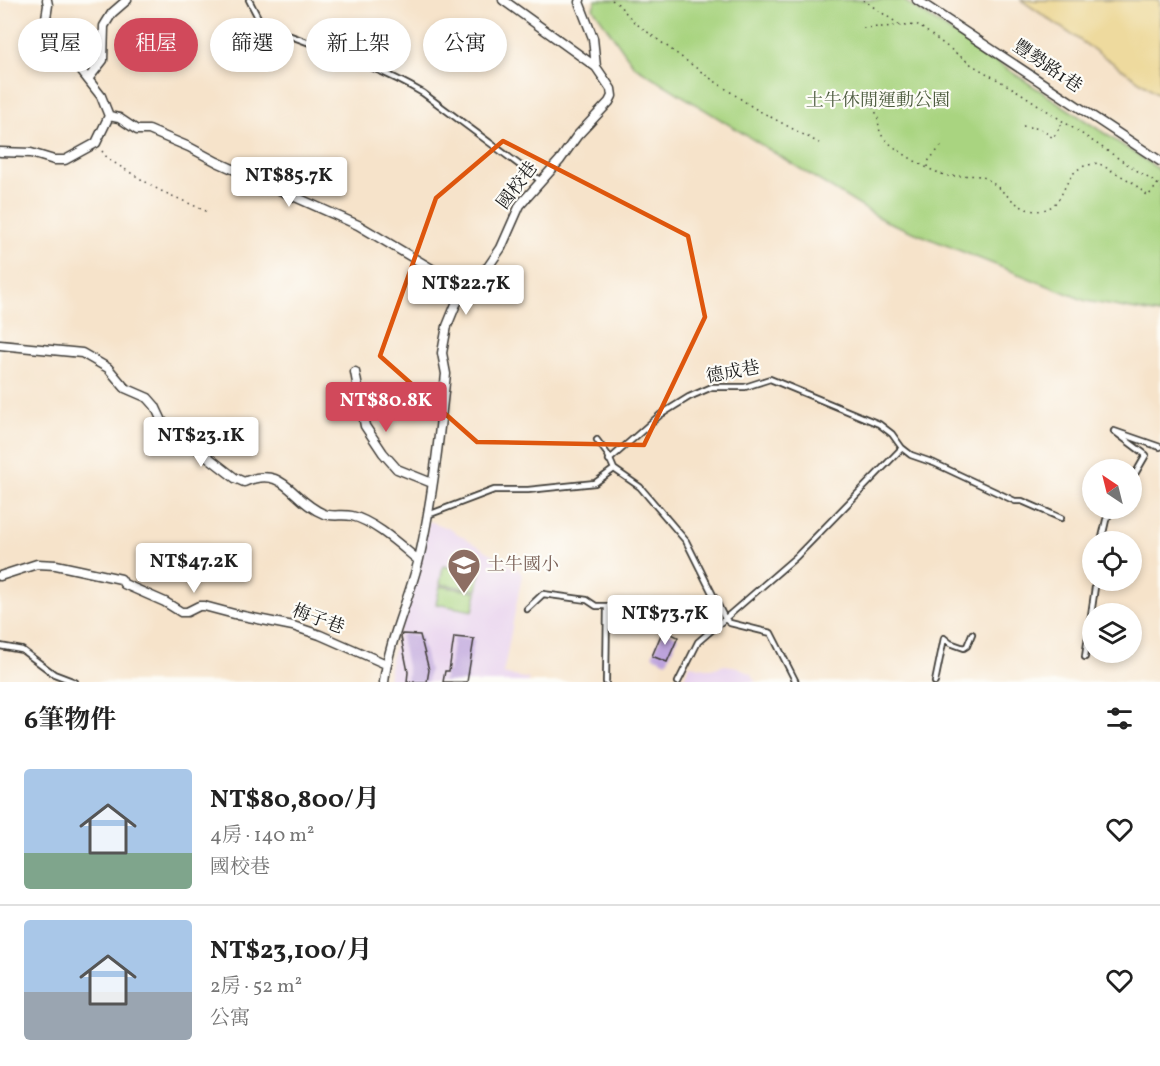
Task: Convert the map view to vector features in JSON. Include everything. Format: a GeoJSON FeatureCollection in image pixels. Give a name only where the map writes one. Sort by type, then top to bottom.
{"type":"FeatureCollection","features":[{"type":"Feature","properties":{"kind":"street"},"geometry":{"type":"LineString","coordinates":[[47,0],[46,18],[61,45],[101,96],[110,116]]}},
{"type":"Feature","properties":{"kind":"street"},"geometry":{"type":"LineString","coordinates":[[88,80],[103,60],[104,26],[112,13],[127,0]]}},
{"type":"Feature","properties":{"kind":"street"},"geometry":{"type":"LineString","coordinates":[[503,0],[596,66]]}},
{"type":"Feature","properties":{"kind":"street","name":"國校巷"},"geometry":{"type":"LineString","coordinates":[[384,682],[386,664],[418,560],[428,515],[446,374],[442,353],[447,326],[456,304],[473,278],[488,267],[501,248],[520,206],[612,96],[611,89],[596,66],[593,38],[580,0]]}},
{"type":"Feature","properties":{"kind":"street","name":"豐勢路1巷"},"geometry":{"type":"LineString","coordinates":[[917,0],[1160,161]]}},
{"type":"Feature","properties":{"kind":"street"},"geometry":{"type":"LineString","coordinates":[[0,152],[31,153],[54,160],[65,160],[96,143],[110,116]]}},
{"type":"Feature","properties":{"kind":"street"},"geometry":{"type":"LineString","coordinates":[[110,116],[119,118],[137,130],[149,130],[189,147],[217,162],[358,225],[437,272],[455,269],[473,278]]}},
{"type":"Feature","properties":{"kind":"street"},"geometry":{"type":"LineString","coordinates":[[0,345],[82,353],[108,368],[125,388],[148,398],[156,406],[162,421],[172,431],[235,478],[244,482],[258,476],[276,478],[292,493],[325,514],[354,516],[378,529],[418,560]]}},
{"type":"Feature","properties":{"kind":"street"},"geometry":{"type":"LineString","coordinates":[[355,372],[365,426],[383,453],[398,470],[432,483]]}},
{"type":"Feature","properties":{"kind":"street","name":"梅子巷"},"geometry":{"type":"LineString","coordinates":[[0,576],[37,564],[56,565],[121,579],[124,584],[165,602],[181,612],[204,606],[293,626],[386,664]]}},
{"type":"Feature","properties":{"kind":"lane"},"geometry":{"type":"LineString","coordinates":[[249,0],[264,28],[275,35],[283,33],[293,36],[362,63],[405,83],[423,93],[541,181]]}},
{"type":"Feature","properties":{"kind":"lane","name":"德成巷"},"geometry":{"type":"LineString","coordinates":[[609,460],[660,415],[689,397],[712,387],[745,387],[770,379],[879,424],[892,434],[902,448],[911,455],[934,463],[1015,501],[1022,501],[1061,518]]}},
{"type":"Feature","properties":{"kind":"lane"},"geometry":{"type":"LineString","coordinates":[[1142,462],[1146,455],[1114,431],[1160,447]]}},
{"type":"Feature","properties":{"kind":"lane"},"geometry":{"type":"LineString","coordinates":[[597,440],[614,469],[640,487],[686,542],[725,619],[730,623],[771,633],[796,682]]}},
{"type":"Feature","properties":{"kind":"lane"},"geometry":{"type":"LineString","coordinates":[[678,682],[698,642],[796,557],[902,448]]}},
{"type":"Feature","properties":{"kind":"lane"},"geometry":{"type":"LineString","coordinates":[[428,515],[494,490],[528,490],[595,483],[614,469]]}},
{"type":"Feature","properties":{"kind":"lane"},"geometry":{"type":"LineString","coordinates":[[527,609],[543,594],[587,600],[596,606],[607,606],[606,682]]}},
{"type":"Feature","properties":{"kind":"lane"},"geometry":{"type":"LineString","coordinates":[[935,682],[944,638],[950,644],[964,648],[972,634]]}},
{"type":"Feature","properties":{"kind":"lane"},"geometry":{"type":"LineString","coordinates":[[0,646],[22,650],[54,674],[75,682]]}},
{"type":"Feature","properties":{"kind":"path"},"geometry":{"type":"LineString","coordinates":[[612,0],[618,3],[634,22],[707,76],[754,108],[819,143]]}},
{"type":"Feature","properties":{"kind":"path"},"geometry":{"type":"LineString","coordinates":[[863,0],[901,26]]}},
{"type":"Feature","properties":{"kind":"path"},"geometry":{"type":"LineString","coordinates":[[863,28],[918,25],[972,65],[1019,92],[1159,185]]}},
{"type":"Feature","properties":{"kind":"path"},"geometry":{"type":"LineString","coordinates":[[859,95],[875,111],[878,130],[885,140],[928,167],[948,176],[984,177],[1021,207],[1031,211],[1051,208],[1059,201],[1064,186],[1080,168],[1098,163],[1132,182],[1148,196],[1160,182]]}},
{"type":"Feature","properties":{"kind":"path"},"geometry":{"type":"LineString","coordinates":[[1023,126],[1041,129],[1053,138],[1064,122]]}},
{"type":"Feature","properties":{"kind":"path"},"geometry":{"type":"LineString","coordinates":[[96,143],[108,159],[159,190],[206,211]]}},
{"type":"Feature","properties":{"kind":"path"},"geometry":{"type":"LineString","coordinates":[[928,167],[930,160],[944,143]]}},
{"type":"Feature","properties":{"kind":"highlighted area"},"geometry":{"type":"Polygon","coordinates":[[[503,141],[688,236],[705,317],[644,445],[477,442],[380,356],[436,198],[503,141]]]}},
{"type":"Feature","properties":{"kind":"shaded area","name":"土牛國小"},"geometry":{"type":"Polygon","coordinates":[[[429,521],[448,528],[520,571],[522,575],[503,674],[529,679],[528,682],[388,682],[390,664],[429,521]]]}},
{"type":"Feature","properties":{"kind":"shaded area"},"geometry":{"type":"Polygon","coordinates":[[[690,665],[711,669],[725,665],[738,667],[751,674],[756,682],[682,682],[690,665]]]}},
{"type":"Feature","properties":{"kind":"green space","name":"土牛休閒運動公園"},"geometry":{"type":"Polygon","coordinates":[[[596,0],[903,0],[1160,170],[1160,314],[1086,301],[883,220],[634,66],[593,8],[596,0]]]}},
{"type":"Feature","properties":{"kind":"green space"},"geometry":{"type":"Polygon","coordinates":[[[443,566],[480,572],[477,590],[440,584],[443,566]]]}},
{"type":"Feature","properties":{"kind":"green space"},"geometry":{"type":"Polygon","coordinates":[[[440,586],[477,592],[473,611],[436,604],[440,586]]]}},
{"type":"Feature","properties":{"kind":"sand"},"geometry":{"type":"Polygon","coordinates":[[[1021,0],[1160,0],[1160,95],[1021,0]]]}},
{"type":"Feature","properties":{"kind":"building"},"geometry":{"type":"Polygon","coordinates":[[[663,630],[678,637],[667,662],[652,656],[663,630]]]}},
{"type":"Feature","properties":{"kind":"building"},"geometry":{"type":"Polygon","coordinates":[[[402,634],[420,635],[429,670],[427,682],[407,682],[408,672],[402,634]]]}},
{"type":"Feature","properties":{"kind":"building"},"geometry":{"type":"Polygon","coordinates":[[[454,637],[474,639],[467,682],[443,682],[445,671],[449,671],[454,637]]]}},
{"type":"Feature","properties":{"kind":"place","name":"土牛國小"},"geometry":{"type":"Point","coordinates":[464,594]}}]}
